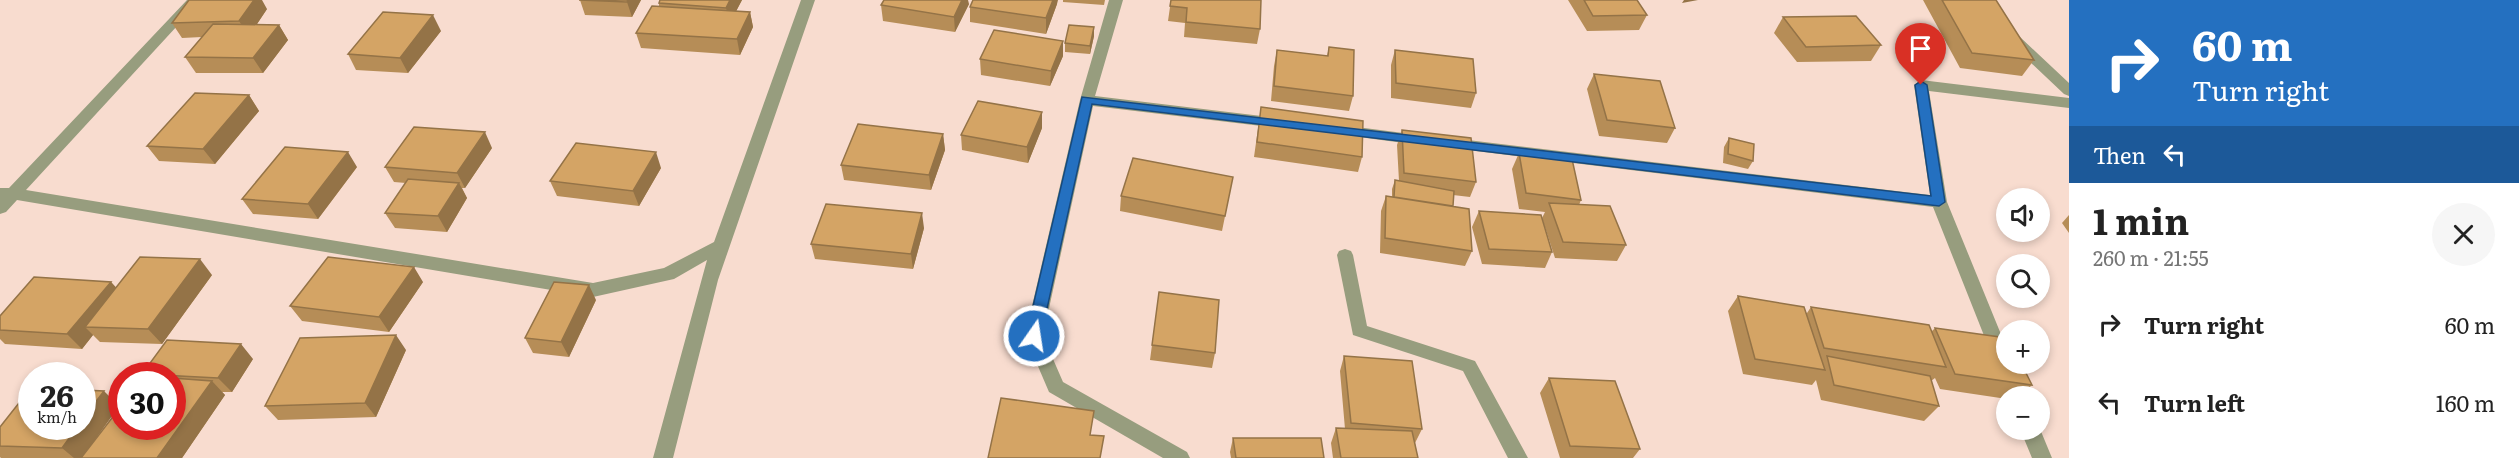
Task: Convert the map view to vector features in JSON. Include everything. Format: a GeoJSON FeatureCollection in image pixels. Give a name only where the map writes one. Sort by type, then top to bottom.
{"type":"FeatureCollection","features":[{"type":"Feature","properties":{"kind":"street"},"geometry":{"type":"LineString","coordinates":[[0,208],[7,194],[194,0]]}},
{"type":"Feature","properties":{"kind":"street"},"geometry":{"type":"LineString","coordinates":[[663,458],[709,280],[808,0]]}},
{"type":"Feature","properties":{"kind":"street"},"geometry":{"type":"LineString","coordinates":[[1116,0],[1087,100],[1034,336],[1056,387],[1180,458]]}},
{"type":"Feature","properties":{"kind":"street"},"geometry":{"type":"LineString","coordinates":[[2004,29],[2069,91]]}},
{"type":"Feature","properties":{"kind":"street"},"geometry":{"type":"LineString","coordinates":[[2013,386],[1939,202],[1921,85],[2069,103]]}},
{"type":"Feature","properties":{"kind":"street"},"geometry":{"type":"LineString","coordinates":[[1087,100],[1289,124]]}},
{"type":"Feature","properties":{"kind":"street"},"geometry":{"type":"LineString","coordinates":[[1325,128],[1939,202]]}},
{"type":"Feature","properties":{"kind":"street"},"geometry":{"type":"LineString","coordinates":[[7,194],[593,290],[668,274],[720,246]]}},
{"type":"Feature","properties":{"kind":"street"},"geometry":{"type":"LineString","coordinates":[[1345,255],[1359,330],[1469,366],[1518,458]]}},
{"type":"Feature","properties":{"kind":"street"},"geometry":{"type":"LineString","coordinates":[[2035,440],[2042,458]]}},
{"type":"Feature","properties":{"kind":"building"},"geometry":{"type":"Polygon","coordinates":[[[189,0],[254,0],[239,21],[172,23],[189,0]]]}},
{"type":"Feature","properties":{"kind":"building"},"geometry":{"type":"Polygon","coordinates":[[[579,0],[628,0],[627,2],[579,0]]]}},
{"type":"Feature","properties":{"kind":"building"},"geometry":{"type":"Polygon","coordinates":[[[660,0],[730,0],[726,8],[659,3],[660,0]]]}},
{"type":"Feature","properties":{"kind":"building"},"geometry":{"type":"Polygon","coordinates":[[[884,0],[962,0],[954,17],[881,5],[884,0]]]}},
{"type":"Feature","properties":{"kind":"building"},"geometry":{"type":"Polygon","coordinates":[[[973,0],[1053,0],[1046,18],[970,7],[973,0]]]}},
{"type":"Feature","properties":{"kind":"building"},"geometry":{"type":"Polygon","coordinates":[[[1171,0],[1261,0],[1260,29],[1186,22],[1187,8],[1170,6],[1171,0]]]}},
{"type":"Feature","properties":{"kind":"building"},"geometry":{"type":"Polygon","coordinates":[[[1584,0],[1637,0],[1647,15],[1593,16],[1584,0]]]}},
{"type":"Feature","properties":{"kind":"building"},"geometry":{"type":"Polygon","coordinates":[[[1942,0],[1996,0],[2034,60],[1972,53],[1942,0]]]}},
{"type":"Feature","properties":{"kind":"building"},"geometry":{"type":"Polygon","coordinates":[[[652,6],[750,12],[737,39],[636,33],[652,6]]]}},
{"type":"Feature","properties":{"kind":"building"},"geometry":{"type":"Polygon","coordinates":[[[383,12],[433,15],[400,58],[348,54],[383,12]]]}},
{"type":"Feature","properties":{"kind":"building"},"geometry":{"type":"Polygon","coordinates":[[[1856,16],[1881,45],[1806,47],[1783,17],[1856,16]]]}},
{"type":"Feature","properties":{"kind":"building"},"geometry":{"type":"Polygon","coordinates":[[[213,24],[279,25],[253,58],[185,57],[213,24]]]}},
{"type":"Feature","properties":{"kind":"building"},"geometry":{"type":"Polygon","coordinates":[[[1069,25],[1094,27],[1090,46],[1065,43],[1069,25]]]}},
{"type":"Feature","properties":{"kind":"building"},"geometry":{"type":"Polygon","coordinates":[[[994,30],[1063,41],[1051,71],[980,59],[994,30]]]}},
{"type":"Feature","properties":{"kind":"building"},"geometry":{"type":"Polygon","coordinates":[[[1329,47],[1354,50],[1353,96],[1274,86],[1277,50],[1328,56],[1329,47]]]}},
{"type":"Feature","properties":{"kind":"building"},"geometry":{"type":"Polygon","coordinates":[[[1395,50],[1473,59],[1476,93],[1396,83],[1395,50]]]}},
{"type":"Feature","properties":{"kind":"building"},"geometry":{"type":"Polygon","coordinates":[[[1594,74],[1660,81],[1675,128],[1607,120],[1594,74]]]}},
{"type":"Feature","properties":{"kind":"building"},"geometry":{"type":"Polygon","coordinates":[[[195,93],[249,95],[203,149],[147,146],[195,93]]]}},
{"type":"Feature","properties":{"kind":"building"},"geometry":{"type":"Polygon","coordinates":[[[978,101],[1042,112],[1027,147],[961,135],[978,101]]]}},
{"type":"Feature","properties":{"kind":"building"},"geometry":{"type":"Polygon","coordinates":[[[1261,107],[1363,121],[1362,157],[1257,142],[1261,107]]]}},
{"type":"Feature","properties":{"kind":"building"},"geometry":{"type":"Polygon","coordinates":[[[858,124],[943,134],[929,175],[841,165],[858,124]]]}},
{"type":"Feature","properties":{"kind":"building"},"geometry":{"type":"Polygon","coordinates":[[[414,127],[485,132],[457,173],[385,167],[414,127]]]}},
{"type":"Feature","properties":{"kind":"building"},"geometry":{"type":"Polygon","coordinates":[[[1402,130],[1471,138],[1476,182],[1404,173],[1402,130]]]}},
{"type":"Feature","properties":{"kind":"building"},"geometry":{"type":"Polygon","coordinates":[[[1729,138],[1754,144],[1753,161],[1728,154],[1729,138]]]}},
{"type":"Feature","properties":{"kind":"building"},"geometry":{"type":"Polygon","coordinates":[[[576,143],[656,152],[633,191],[550,181],[576,143]]]}},
{"type":"Feature","properties":{"kind":"building"},"geometry":{"type":"Polygon","coordinates":[[[285,147],[348,152],[308,204],[242,199],[285,147]]]}},
{"type":"Feature","properties":{"kind":"building"},"geometry":{"type":"Polygon","coordinates":[[[1519,153],[1572,159],[1581,200],[1526,193],[1519,153]]]}},
{"type":"Feature","properties":{"kind":"building"},"geometry":{"type":"Polygon","coordinates":[[[1133,158],[1233,177],[1225,216],[1121,196],[1133,158]]]}},
{"type":"Feature","properties":{"kind":"building"},"geometry":{"type":"Polygon","coordinates":[[[408,179],[459,183],[438,216],[385,213],[408,179]]]}},
{"type":"Feature","properties":{"kind":"building"},"geometry":{"type":"Polygon","coordinates":[[[1395,180],[1454,191],[1453,206],[1394,197],[1395,180]]]}},
{"type":"Feature","properties":{"kind":"building"},"geometry":{"type":"Polygon","coordinates":[[[1386,196],[1469,209],[1472,251],[1385,238],[1386,196]]]}},
{"type":"Feature","properties":{"kind":"building"},"geometry":{"type":"Polygon","coordinates":[[[1549,203],[1610,206],[1626,245],[1563,242],[1549,203]]]}},
{"type":"Feature","properties":{"kind":"building"},"geometry":{"type":"Polygon","coordinates":[[[826,204],[922,213],[911,254],[811,244],[826,204]]]}},
{"type":"Feature","properties":{"kind":"building"},"geometry":{"type":"Polygon","coordinates":[[[1479,211],[1541,215],[1552,252],[1489,249],[1479,211]]]}},
{"type":"Feature","properties":{"kind":"building"},"geometry":{"type":"Polygon","coordinates":[[[140,257],[200,259],[148,329],[85,327],[140,257]]]}},
{"type":"Feature","properties":{"kind":"building"},"geometry":{"type":"Polygon","coordinates":[[[328,257],[414,267],[379,317],[290,306],[328,257]]]}},
{"type":"Feature","properties":{"kind":"building"},"geometry":{"type":"Polygon","coordinates":[[[34,277],[111,282],[67,334],[0,330],[0,316],[34,277]]]}},
{"type":"Feature","properties":{"kind":"building"},"geometry":{"type":"Polygon","coordinates":[[[554,282],[589,285],[561,342],[525,338],[554,282]]]}},
{"type":"Feature","properties":{"kind":"building"},"geometry":{"type":"Polygon","coordinates":[[[1159,292],[1219,300],[1215,353],[1152,345],[1159,292]]]}},
{"type":"Feature","properties":{"kind":"building"},"geometry":{"type":"Polygon","coordinates":[[[1738,296],[1804,307],[1825,370],[1755,359],[1738,296]]]}},
{"type":"Feature","properties":{"kind":"building"},"geometry":{"type":"Polygon","coordinates":[[[1811,307],[1929,325],[1946,367],[1824,348],[1811,307]]]}},
{"type":"Feature","properties":{"kind":"building"},"geometry":{"type":"Polygon","coordinates":[[[1935,328],[1996,336],[1996,374],[2026,374],[2032,385],[1955,374],[1935,328]]]}},
{"type":"Feature","properties":{"kind":"building"},"geometry":{"type":"Polygon","coordinates":[[[396,335],[365,403],[265,406],[300,338],[396,335]]]}},
{"type":"Feature","properties":{"kind":"building"},"geometry":{"type":"Polygon","coordinates":[[[167,340],[241,344],[218,378],[186,376],[186,362],[151,362],[167,340]]]}},
{"type":"Feature","properties":{"kind":"building"},"geometry":{"type":"Polygon","coordinates":[[[1344,356],[1412,361],[1422,429],[1351,423],[1344,356]]]}},
{"type":"Feature","properties":{"kind":"building"},"geometry":{"type":"Polygon","coordinates":[[[1827,356],[1930,376],[1939,406],[1834,385],[1827,356]]]}},
{"type":"Feature","properties":{"kind":"building"},"geometry":{"type":"Polygon","coordinates":[[[1549,378],[1615,381],[1640,449],[1570,446],[1549,378]]]}},
{"type":"Feature","properties":{"kind":"building"},"geometry":{"type":"Polygon","coordinates":[[[186,379],[212,381],[186,417],[186,379]]]}},
{"type":"Feature","properties":{"kind":"building"},"geometry":{"type":"Polygon","coordinates":[[[96,391],[104,391],[96,402],[96,391]]]}},
{"type":"Feature","properties":{"kind":"building"},"geometry":{"type":"Polygon","coordinates":[[[1001,398],[1094,411],[1090,435],[1104,436],[1100,458],[988,458],[1001,398]]]}},
{"type":"Feature","properties":{"kind":"building"},"geometry":{"type":"Polygon","coordinates":[[[18,404],[18,440],[68,440],[62,448],[0,446],[0,427],[18,404]]]}},
{"type":"Feature","properties":{"kind":"building"},"geometry":{"type":"Polygon","coordinates":[[[108,423],[108,440],[170,440],[157,458],[81,458],[108,423]]]}},
{"type":"Feature","properties":{"kind":"building"},"geometry":{"type":"Polygon","coordinates":[[[1336,428],[1412,431],[1418,458],[1341,458],[1336,428]]]}},
{"type":"Feature","properties":{"kind":"building"},"geometry":{"type":"Polygon","coordinates":[[[1233,438],[1321,438],[1324,458],[1236,458],[1233,438]]]}},
{"type":"Feature","properties":{"kind":"route"},"geometry":{"type":"LineString","coordinates":[[1034,336],[1087,100],[1939,202],[1921,85]]}}]}
